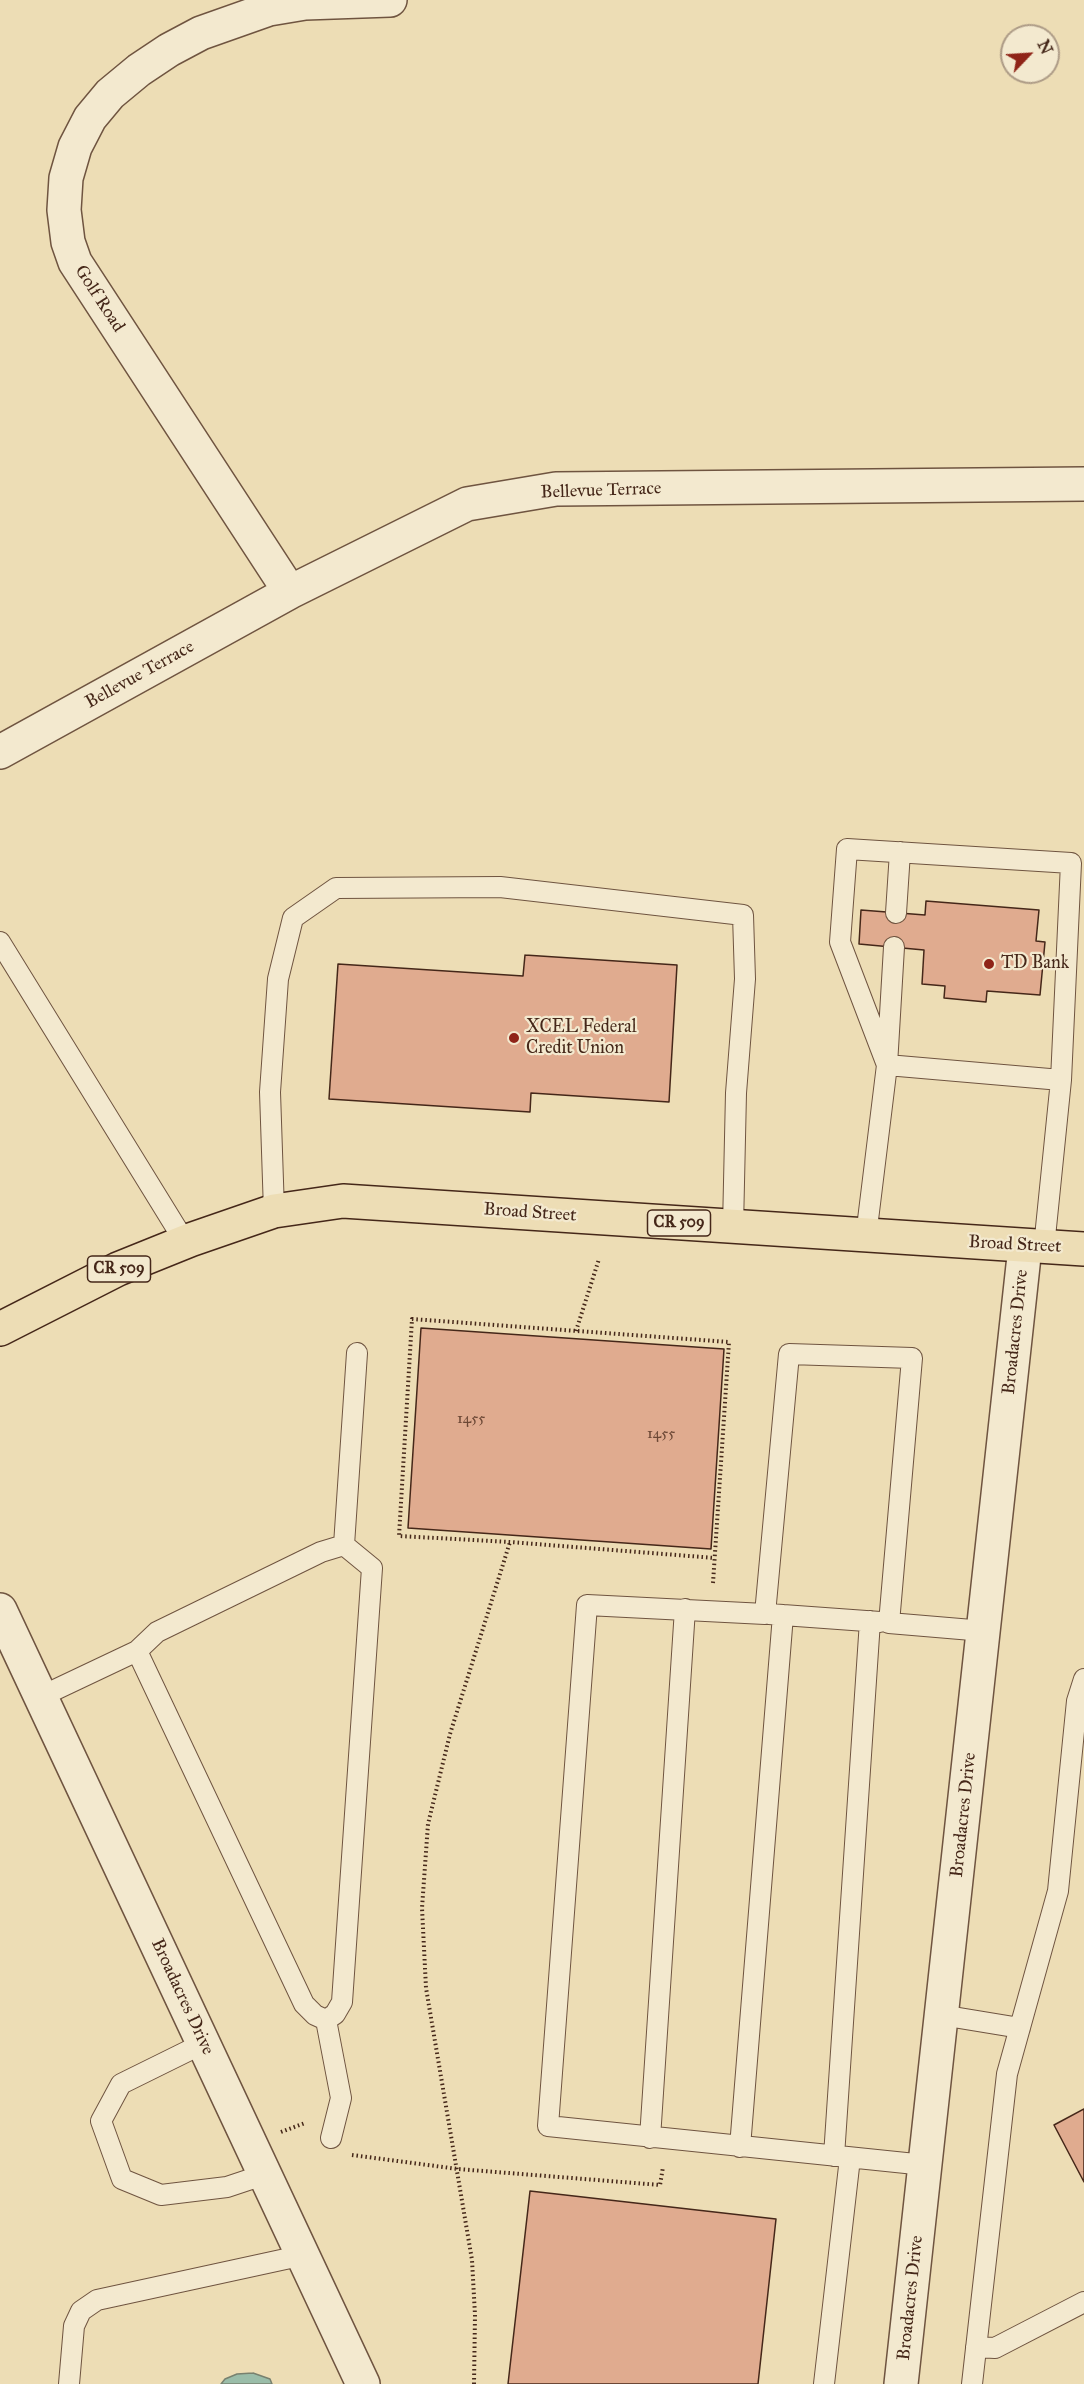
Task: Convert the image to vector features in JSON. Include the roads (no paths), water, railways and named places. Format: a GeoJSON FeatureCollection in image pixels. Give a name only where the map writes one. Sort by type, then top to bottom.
{"type":"FeatureCollection","features":[{"type":"Feature","properties":{"kind":"main road","name":"Broad Street"},"geometry":{"type":"LineString","coordinates":[[0,1329],[118,1269],[185,1242],[274,1211],[343,1201],[1084,1249]]}},
{"type":"Feature","properties":{"kind":"street","name":"Golf Road"},"geometry":{"type":"LineString","coordinates":[[290,592],[75,262],[68,242],[64,210],[66,178],[75,147],[90,118],[110,94],[139,70],[169,50],[201,33],[269,9],[305,3],[390,0]]}},
{"type":"Feature","properties":{"kind":"street","name":"Bellevue Terrace"},"geometry":{"type":"LineString","coordinates":[[0,752],[290,592],[467,504],[556,489],[1084,484]]}},
{"type":"Feature","properties":{"kind":"street","name":"Broadacres Drive"},"geometry":{"type":"LineString","coordinates":[[901,2384],[984,1631],[1035,1247]]}},
{"type":"Feature","properties":{"kind":"street","name":"Broadacres Drive"},"geometry":{"type":"LineString","coordinates":[[0,1610],[363,2384]]}},
{"type":"Feature","properties":{"kind":"lane"},"geometry":{"type":"LineString","coordinates":[[887,1065],[840,942],[847,849],[1071,863],[1060,1080],[1035,1247]]}},
{"type":"Feature","properties":{"kind":"lane"},"geometry":{"type":"LineString","coordinates":[[896,913],[900,852]]}},
{"type":"Feature","properties":{"kind":"lane"},"geometry":{"type":"LineString","coordinates":[[274,1211],[270,1092],[278,979],[293,918],[336,888],[500,887],[743,915],[745,979],[735,1093],[733,1227]]}},
{"type":"Feature","properties":{"kind":"lane"},"geometry":{"type":"LineString","coordinates":[[0,942],[185,1242]]}},
{"type":"Feature","properties":{"kind":"lane"},"geometry":{"type":"LineString","coordinates":[[866,1236],[887,1065],[894,947]]}},
{"type":"Feature","properties":{"kind":"lane"},"geometry":{"type":"LineString","coordinates":[[887,1065],[1060,1080]]}},
{"type":"Feature","properties":{"kind":"lane"},"geometry":{"type":"LineString","coordinates":[[344,1545],[357,1353]]}},
{"type":"Feature","properties":{"kind":"lane"},"geometry":{"type":"LineString","coordinates":[[740,2147],[789,1354],[912,1358],[879,1622],[824,2384]]}},
{"type":"Feature","properties":{"kind":"lane"},"geometry":{"type":"LineString","coordinates":[[42,1696],[137,1651],[157,1632],[321,1552],[344,1545]]}},
{"type":"Feature","properties":{"kind":"lane"},"geometry":{"type":"LineString","coordinates":[[326,2020],[335,2014],[342,2002],[372,1568],[344,1545]]}},
{"type":"Feature","properties":{"kind":"lane"},"geometry":{"type":"LineString","coordinates":[[925,2165],[548,2127],[587,1605],[685,1609],[984,1631]]}},
{"type":"Feature","properties":{"kind":"lane"},"geometry":{"type":"LineString","coordinates":[[658,2139],[685,1609]]}},
{"type":"Feature","properties":{"kind":"lane"},"geometry":{"type":"LineString","coordinates":[[137,1651],[304,2004],[315,2015],[326,2020]]}},
{"type":"Feature","properties":{"kind":"lane"},"geometry":{"type":"LineString","coordinates":[[972,2384],[1007,2074],[1058,1891],[1077,1701],[1084,1679]]}},
{"type":"Feature","properties":{"kind":"lane"},"geometry":{"type":"LineString","coordinates":[[941,2015],[1020,2028]]}},
{"type":"Feature","properties":{"kind":"lane"},"geometry":{"type":"LineString","coordinates":[[326,2020],[340,2098],[331,2138]]}},
{"type":"Feature","properties":{"kind":"lane"},"geometry":{"type":"LineString","coordinates":[[204,2043],[121,2084],[101,2121],[122,2179],[161,2195],[227,2187],[266,2174]]}},
{"type":"Feature","properties":{"kind":"lane"},"geometry":{"type":"LineString","coordinates":[[69,2384],[74,2326],[81,2311],[97,2300],[304,2255]]}},
{"type":"Feature","properties":{"kind":"lane"},"geometry":{"type":"LineString","coordinates":[[976,2347],[994,2348],[1084,2302]]}},
{"type":"Feature","properties":{"kind":"place","name":"TD Bank"},"geometry":{"type":"Point","coordinates":[989,964]}},
{"type":"Feature","properties":{"kind":"place","name":"XCEL Federal Credit Union"},"geometry":{"type":"Point","coordinates":[514,1038]}}]}
